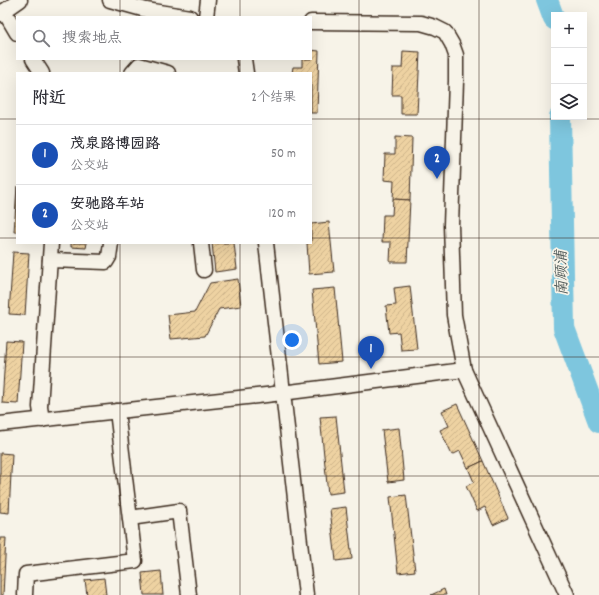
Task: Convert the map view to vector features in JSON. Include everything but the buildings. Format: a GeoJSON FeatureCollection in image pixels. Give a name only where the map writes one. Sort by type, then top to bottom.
{"type":"FeatureCollection","features":[{"type":"Feature","properties":{"kind":"street"},"geometry":{"type":"LineString","coordinates":[[16,32],[2,13],[20,0]]}},
{"type":"Feature","properties":{"kind":"street"},"geometry":{"type":"LineString","coordinates":[[110,0],[146,10],[184,16]]}},
{"type":"Feature","properties":{"kind":"street"},"geometry":{"type":"LineString","coordinates":[[206,16],[208,0]]}},
{"type":"Feature","properties":{"kind":"street"},"geometry":{"type":"LineString","coordinates":[[312,22],[421,23],[445,32],[452,44],[456,56],[451,226],[452,272],[454,316],[464,370],[568,595]]}},
{"type":"Feature","properties":{"kind":"street"},"geometry":{"type":"LineString","coordinates":[[34,60],[41,72]]}},
{"type":"Feature","properties":{"kind":"street"},"geometry":{"type":"LineString","coordinates":[[244,60],[246,72]]}},
{"type":"Feature","properties":{"kind":"street"},"geometry":{"type":"LineString","coordinates":[[133,72],[139,65],[164,72]]}},
{"type":"Feature","properties":{"kind":"street"},"geometry":{"type":"LineString","coordinates":[[42,420],[40,407],[51,244]]}},
{"type":"Feature","properties":{"kind":"street"},"geometry":{"type":"LineString","coordinates":[[50,260],[99,263],[106,262],[109,257],[111,244]]}},
{"type":"Feature","properties":{"kind":"street"},"geometry":{"type":"LineString","coordinates":[[201,244],[204,270]]}},
{"type":"Feature","properties":{"kind":"street"},"geometry":{"type":"LineString","coordinates":[[266,244],[306,595]]}},
{"type":"Feature","properties":{"kind":"street"},"geometry":{"type":"LineString","coordinates":[[0,424],[283,393],[464,370]]}},
{"type":"Feature","properties":{"kind":"street"},"geometry":{"type":"LineString","coordinates":[[25,595],[26,574],[135,561],[117,411]]}},
{"type":"Feature","properties":{"kind":"street"},"geometry":{"type":"LineString","coordinates":[[130,518],[179,511],[189,595]]}},
{"type":"Feature","properties":{"kind":"waterway","name":"南顾浦"},"geometry":{"type":"LineString","coordinates":[[547,0],[551,12]]}},
{"type":"Feature","properties":{"kind":"waterway","name":"南顾浦"},"geometry":{"type":"LineString","coordinates":[[560,120],[564,328],[599,422]]}},
{"type":"Feature","properties":{"kind":"place","name":"安驰路车站"},"geometry":{"type":"Point","coordinates":[437,179]}},
{"type":"Feature","properties":{"kind":"place","name":"茂泉路博园路"},"geometry":{"type":"Point","coordinates":[371,369]}}]}
